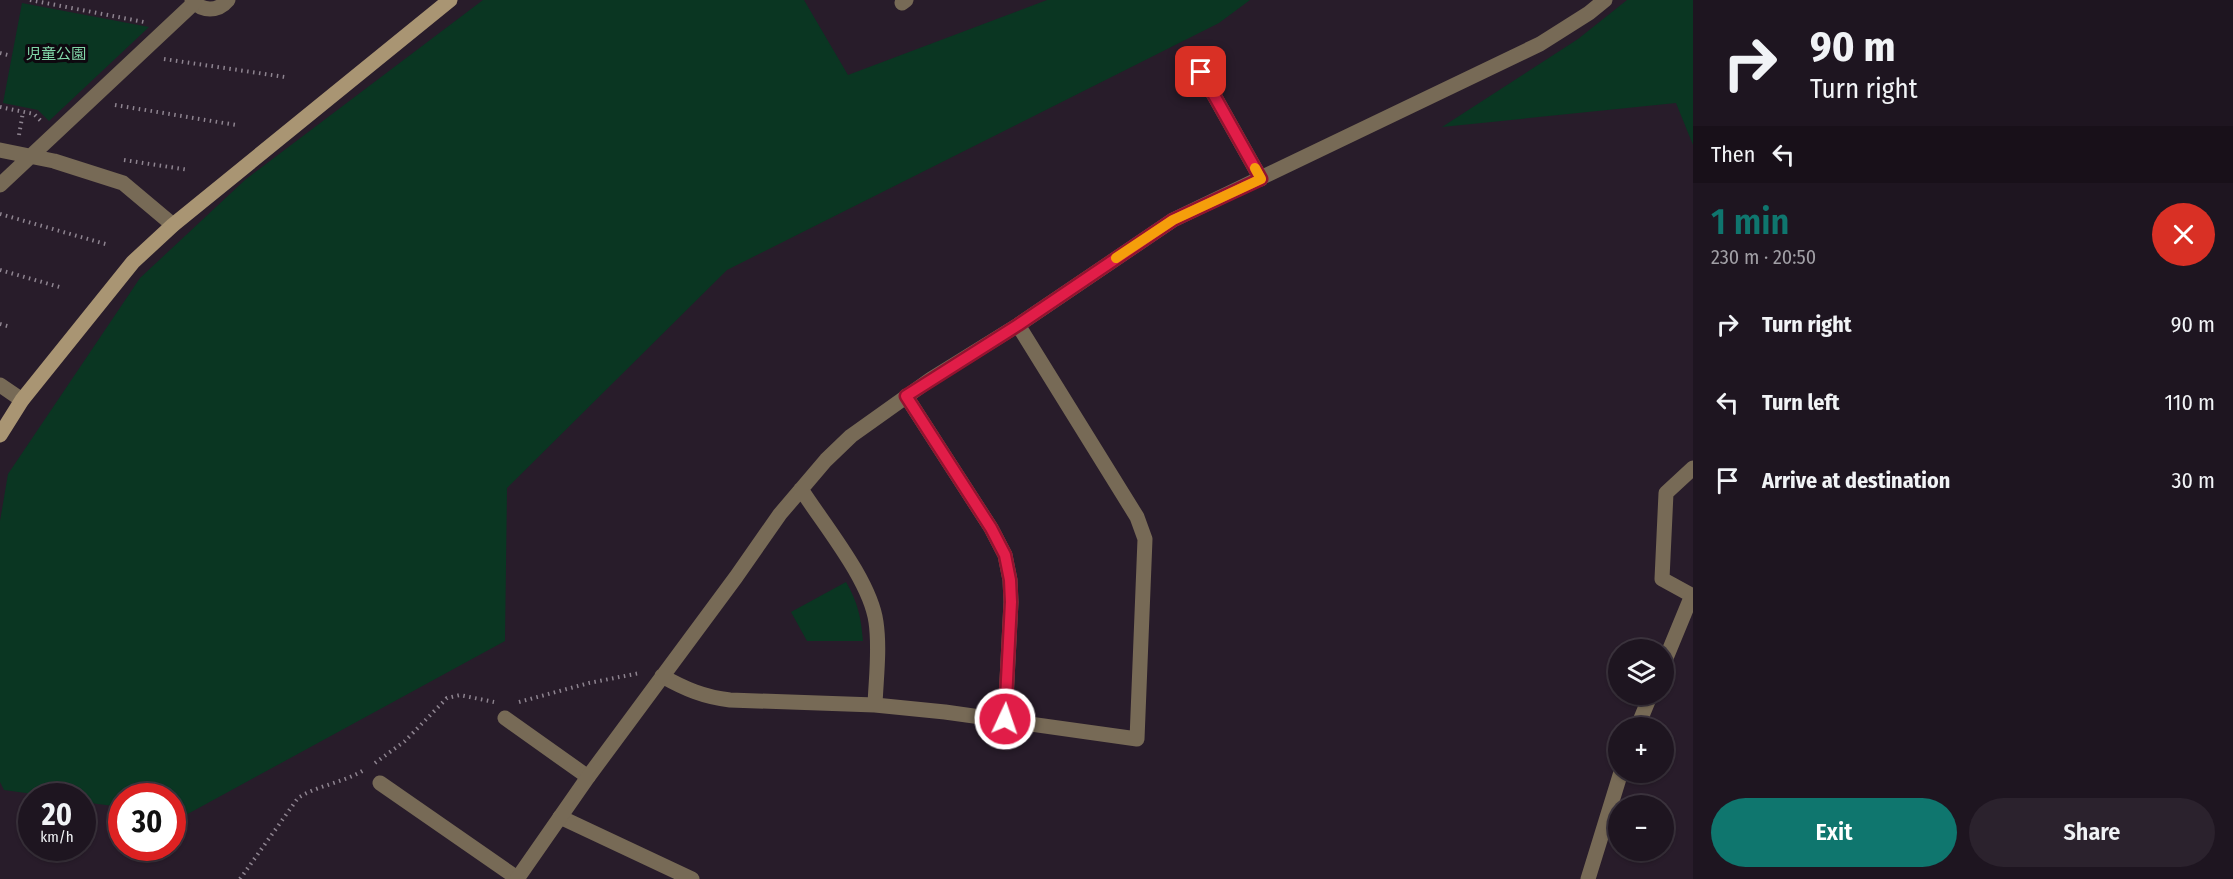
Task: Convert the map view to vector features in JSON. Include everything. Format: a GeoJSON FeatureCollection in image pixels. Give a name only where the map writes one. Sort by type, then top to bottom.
{"type":"FeatureCollection","features":[{"type":"Feature","properties":{"kind":"street"},"geometry":{"type":"LineString","coordinates":[[0,185],[193,2],[213,10],[228,0]]}},
{"type":"Feature","properties":{"kind":"street"},"geometry":{"type":"LineString","coordinates":[[0,435],[22,400],[133,262],[173,225],[450,0]]}},
{"type":"Feature","properties":{"kind":"street"},"geometry":{"type":"LineString","coordinates":[[380,783],[517,879],[588,777],[780,514],[826,460],[852,436],[906,396],[1018,325],[1173,220],[1540,44],[1605,0]]}},
{"type":"Feature","properties":{"kind":"street"},"geometry":{"type":"LineString","coordinates":[[1201,72],[1261,179]]}},
{"type":"Feature","properties":{"kind":"street"},"geometry":{"type":"LineString","coordinates":[[0,150],[54,161],[123,183],[173,225]]}},
{"type":"Feature","properties":{"kind":"street"},"geometry":{"type":"LineString","coordinates":[[662,676],[688,691],[709,698],[875,705],[1005,719],[1137,739],[1145,539],[1137,517],[1018,325]]}},
{"type":"Feature","properties":{"kind":"street"},"geometry":{"type":"LineString","coordinates":[[0,385],[22,400]]}},
{"type":"Feature","properties":{"kind":"street"},"geometry":{"type":"LineString","coordinates":[[906,396],[991,528],[1005,555],[1011,602],[1005,719]]}},
{"type":"Feature","properties":{"kind":"street"},"geometry":{"type":"LineString","coordinates":[[1674,639],[1692,596],[1662,579],[1666,493],[1693,468]]}},
{"type":"Feature","properties":{"kind":"street"},"geometry":{"type":"LineString","coordinates":[[801,489],[858,574],[869,598],[876,619],[878,640],[875,705]]}},
{"type":"Feature","properties":{"kind":"street"},"geometry":{"type":"LineString","coordinates":[[505,718],[588,777]]}},
{"type":"Feature","properties":{"kind":"street"},"geometry":{"type":"LineString","coordinates":[[1588,879],[1618,783]]}},
{"type":"Feature","properties":{"kind":"street"},"geometry":{"type":"LineString","coordinates":[[560,817],[692,879]]}},
{"type":"Feature","properties":{"kind":"path"},"geometry":{"type":"LineString","coordinates":[[30,0],[169,27]]}},
{"type":"Feature","properties":{"kind":"path"},"geometry":{"type":"LineString","coordinates":[[148,46],[162,59],[285,77]]}},
{"type":"Feature","properties":{"kind":"path"},"geometry":{"type":"LineString","coordinates":[[0,53],[8,55]]}},
{"type":"Feature","properties":{"kind":"path"},"geometry":{"type":"LineString","coordinates":[[100,91],[114,105],[236,125]]}},
{"type":"Feature","properties":{"kind":"path"},"geometry":{"type":"LineString","coordinates":[[0,107],[34,114],[55,133]]}},
{"type":"Feature","properties":{"kind":"path"},"geometry":{"type":"LineString","coordinates":[[0,214],[108,245]]}},
{"type":"Feature","properties":{"kind":"path"},"geometry":{"type":"LineString","coordinates":[[0,270],[63,288]]}},
{"type":"Feature","properties":{"kind":"path"},"geometry":{"type":"LineString","coordinates":[[0,324],[11,327]]}},
{"type":"Feature","properties":{"kind":"path"},"geometry":{"type":"LineString","coordinates":[[516,703],[589,683],[646,672]]}},
{"type":"Feature","properties":{"kind":"path"},"geometry":{"type":"LineString","coordinates":[[240,879],[298,798],[340,782],[372,766],[405,741],[452,695],[469,696],[496,703]]}},
{"type":"Feature","properties":{"kind":"green space"},"geometry":{"type":"Polygon","coordinates":[[[483,0],[804,0],[848,75],[1047,0],[1250,0],[1219,23],[727,270],[507,488],[505,641],[186,815],[186,783],[108,783],[108,805],[96,804],[96,783],[18,783],[18,792],[4,790],[0,782],[0,521],[8,474],[140,278],[246,179],[483,0]]]}},
{"type":"Feature","properties":{"kind":"green space"},"geometry":{"type":"Polygon","coordinates":[[[1627,0],[1693,0],[1693,145],[1676,103],[1442,127],[1578,39],[1627,0]]]}},
{"type":"Feature","properties":{"kind":"green space","name":"児童公園"},"geometry":{"type":"Polygon","coordinates":[[[22,3],[149,27],[49,121],[38,110],[3,103],[22,3]]]}},
{"type":"Feature","properties":{"kind":"green space"},"geometry":{"type":"Polygon","coordinates":[[[846,582],[858,610],[863,641],[807,641],[791,612],[846,582]]]}},
{"type":"Feature","properties":{"kind":"slow traffic"},"geometry":{"type":"LineString","coordinates":[[1116,258],[1173,220],[1261,179],[1255,168]]}},
{"type":"Feature","properties":{"kind":"route"},"geometry":{"type":"LineString","coordinates":[[1005,719],[1011,602],[1005,555],[991,528],[906,396],[1018,325],[1173,220],[1261,179],[1201,72]]}}]}
